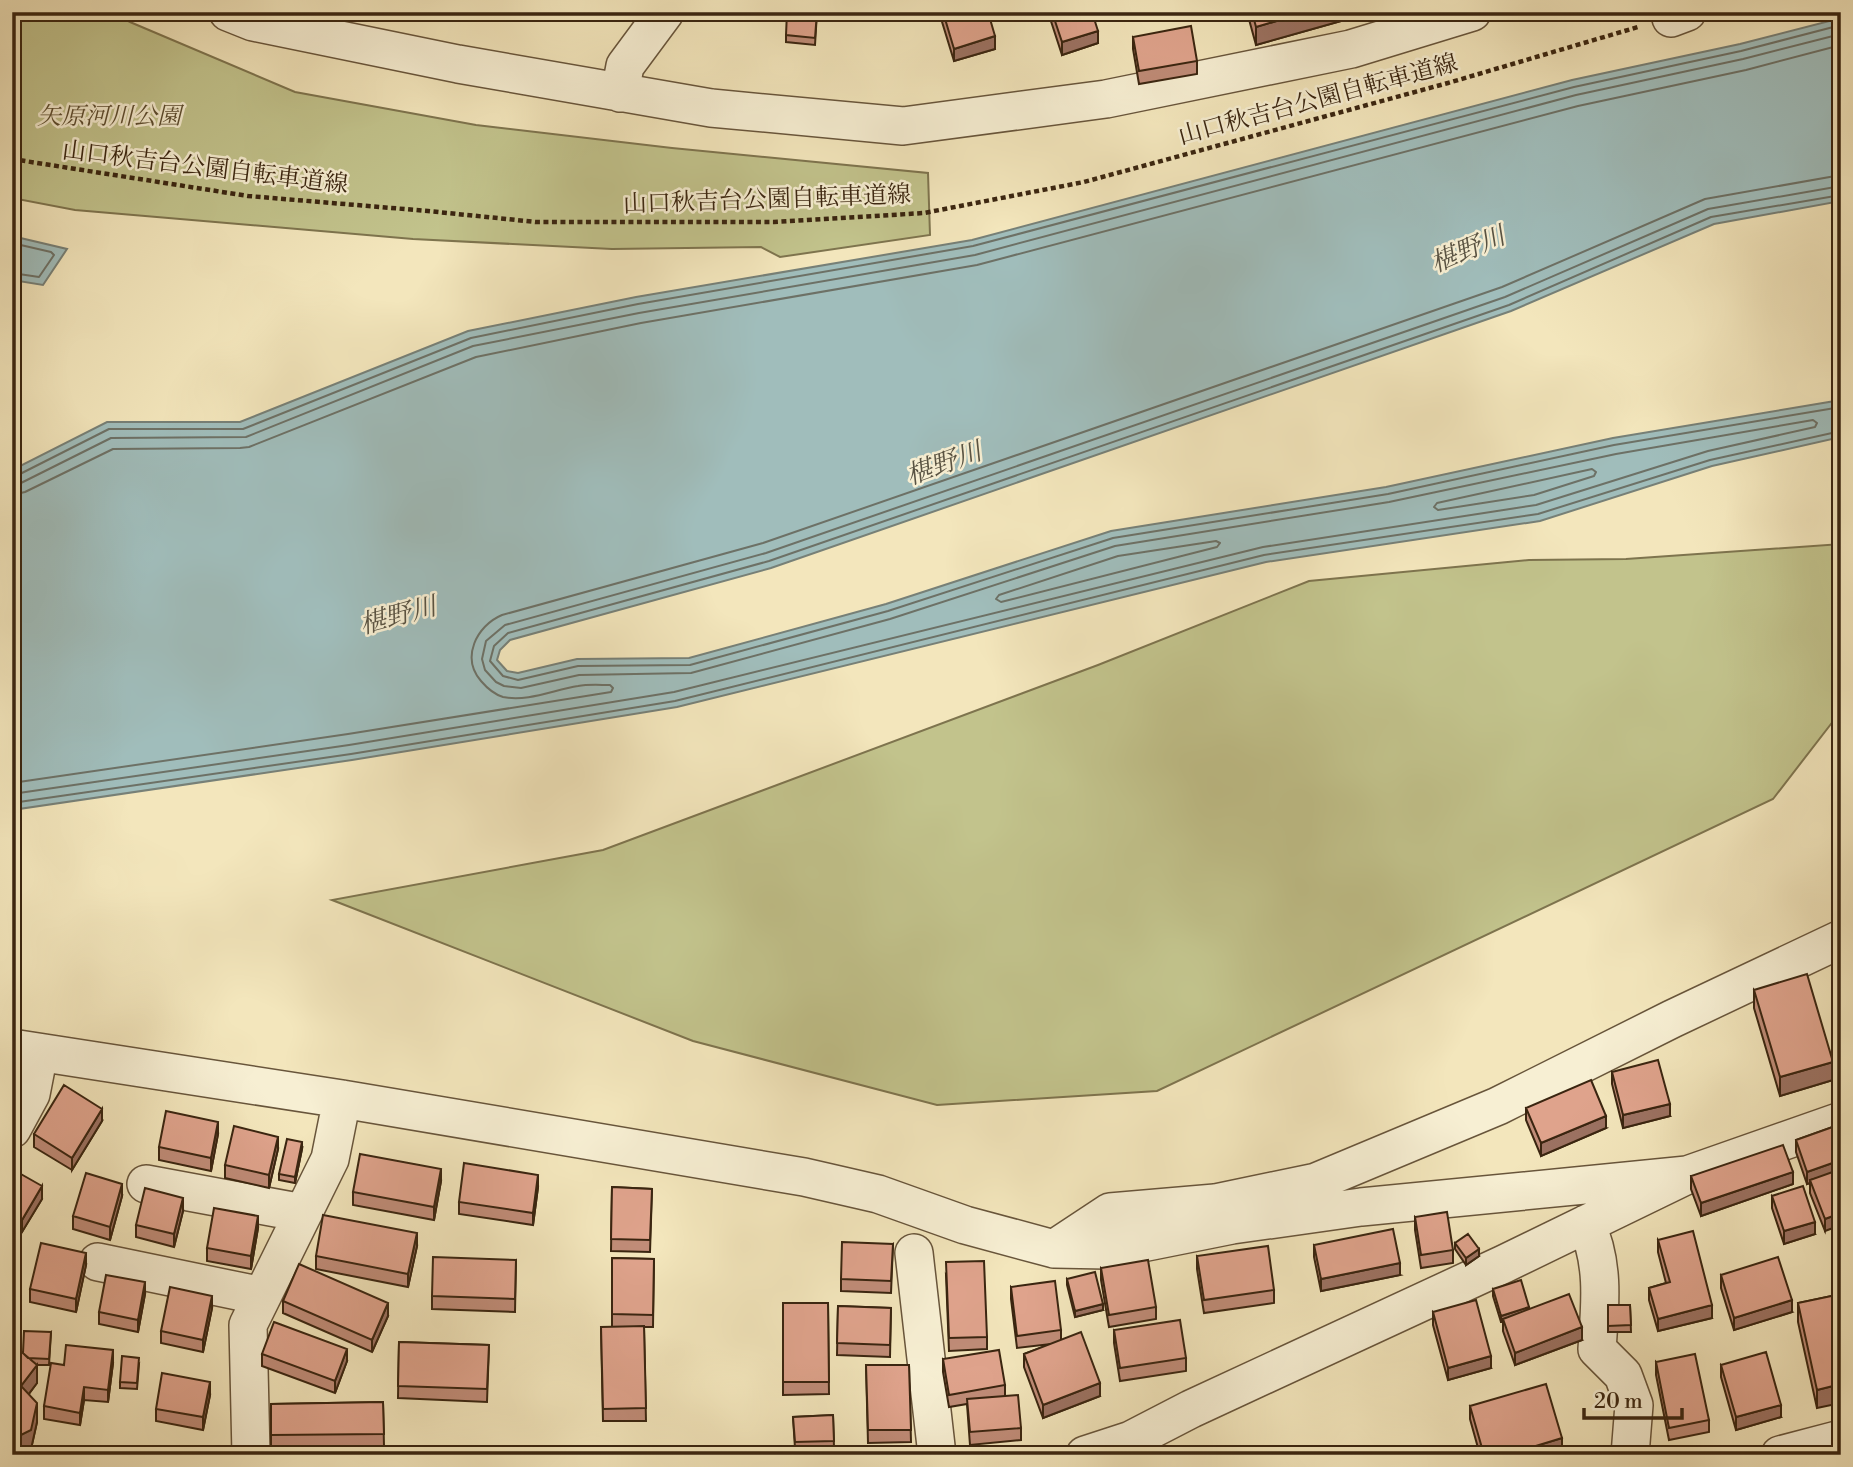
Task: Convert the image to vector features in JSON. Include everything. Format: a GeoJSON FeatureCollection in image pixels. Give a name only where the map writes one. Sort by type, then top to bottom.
{"type":"FeatureCollection","features":[{"type":"Feature","properties":{"kind":"street"},"geometry":{"type":"LineString","coordinates":[[228,12],[253,22],[620,93],[711,108],[903,126],[1133,94],[1351,49],[1472,12]]}},
{"type":"Feature","properties":{"kind":"street"},"geometry":{"type":"LineString","coordinates":[[620,93],[625,65],[665,12]]}},
{"type":"Feature","properties":{"kind":"street"},"geometry":{"type":"LineString","coordinates":[[1054,1249],[1110,1212],[1215,1203],[1316,1182],[1498,1106],[1841,939]]}},
{"type":"Feature","properties":{"kind":"street"},"geometry":{"type":"LineString","coordinates":[[12,1129],[31,1094],[26,1051],[342,1100],[804,1177],[878,1194],[965,1226],[1054,1249],[1107,1250],[1232,1225],[1362,1207],[1688,1175]]}},
{"type":"Feature","properties":{"kind":"street"},"geometry":{"type":"LineString","coordinates":[[251,1455],[248,1325],[330,1159],[342,1100]]}},
{"type":"Feature","properties":{"kind":"street"},"geometry":{"type":"LineString","coordinates":[[1085,1455],[1131,1440],[1191,1409],[1504,1264],[1688,1175],[1841,1121]]}},
{"type":"Feature","properties":{"kind":"street"},"geometry":{"type":"LineString","coordinates":[[146,1184],[303,1213]]}},
{"type":"Feature","properties":{"kind":"street"},"geometry":{"type":"LineString","coordinates":[[1586,1224],[1598,1258],[1600,1300],[1597,1349],[1623,1375],[1634,1405],[1630,1455]]}},
{"type":"Feature","properties":{"kind":"street"},"geometry":{"type":"LineString","coordinates":[[914,1253],[937,1455]]}},
{"type":"Feature","properties":{"kind":"street"},"geometry":{"type":"LineString","coordinates":[[99,1262],[262,1296]]}},
{"type":"Feature","properties":{"kind":"street"},"geometry":{"type":"LineString","coordinates":[[1780,1455],[1841,1439]]}},
{"type":"Feature","properties":{"kind":"path","name":"山口秋吉台公園自転車道線"},"geometry":{"type":"LineString","coordinates":[[12,159],[248,196],[536,222],[774,222],[924,213],[1084,182],[1448,83],[1679,15]]}},
{"type":"Feature","properties":{"kind":"green space","name":"矢原河川公園"},"geometry":{"type":"Polygon","coordinates":[[[12,12],[112,12],[295,92],[476,125],[672,148],[928,173],[930,235],[780,257],[761,247],[612,249],[413,239],[75,210],[12,198],[12,12]]]}},
{"type":"Feature","properties":{"kind":"green space"},"geometry":{"type":"Polygon","coordinates":[[[1841,544],[1841,711],[1773,799],[1157,1091],[937,1105],[693,1041],[332,900],[603,850],[1098,665],[1309,581],[1529,560],[1626,559],[1841,544]]]}},
{"type":"Feature","properties":{"kind":"water","name":"椹野川"},"geometry":{"type":"Polygon","coordinates":[[[1841,18],[1841,201],[1714,224],[1511,311],[771,568],[510,640],[500,650],[497,660],[507,671],[518,673],[577,659],[689,658],[886,604],[1111,531],[1386,487],[1613,438],[1841,400],[1841,437],[1712,466],[1540,521],[1266,562],[677,707],[352,760],[12,810],[12,470],[107,422],[240,422],[468,331],[636,297],[972,240],[1572,80],[1740,44],[1841,18]]]}},
{"type":"Feature","properties":{"kind":"water"},"geometry":{"type":"Polygon","coordinates":[[[12,236],[67,249],[43,285],[12,280],[12,236]]]}},
{"type":"Feature","properties":{"kind":"building"},"geometry":{"type":"Polygon","coordinates":[[[787,12],[817,12],[815,38],[786,35],[787,12]]]}},
{"type":"Feature","properties":{"kind":"building"},"geometry":{"type":"Polygon","coordinates":[[[943,12],[988,12],[995,36],[954,49],[943,12]]]}},
{"type":"Feature","properties":{"kind":"building"},"geometry":{"type":"Polygon","coordinates":[[[1052,12],[1092,12],[1098,31],[1062,42],[1052,12]]]}},
{"type":"Feature","properties":{"kind":"building"},"geometry":{"type":"Polygon","coordinates":[[[1252,12],[1307,12],[1256,27],[1252,12]]]}},
{"type":"Feature","properties":{"kind":"building"},"geometry":{"type":"Polygon","coordinates":[[[1191,26],[1197,61],[1139,71],[1133,37],[1191,26]]]}},
{"type":"Feature","properties":{"kind":"building"},"geometry":{"type":"Polygon","coordinates":[[[1807,974],[1833,1062],[1780,1077],[1754,990],[1807,974]]]}},
{"type":"Feature","properties":{"kind":"building"},"geometry":{"type":"Polygon","coordinates":[[[1658,1060],[1670,1104],[1623,1115],[1612,1072],[1658,1060]]]}},
{"type":"Feature","properties":{"kind":"building"},"geometry":{"type":"Polygon","coordinates":[[[1591,1080],[1606,1116],[1541,1143],[1526,1108],[1591,1080]]]}},
{"type":"Feature","properties":{"kind":"building"},"geometry":{"type":"Polygon","coordinates":[[[64,1085],[102,1109],[72,1158],[34,1134],[64,1085]]]}},
{"type":"Feature","properties":{"kind":"building"},"geometry":{"type":"Polygon","coordinates":[[[166,1111],[218,1122],[211,1158],[159,1147],[166,1111]]]}},
{"type":"Feature","properties":{"kind":"building"},"geometry":{"type":"Polygon","coordinates":[[[1841,1124],[1841,1160],[1807,1172],[1796,1140],[1841,1124]]]}},
{"type":"Feature","properties":{"kind":"building"},"geometry":{"type":"Polygon","coordinates":[[[234,1126],[278,1137],[269,1175],[225,1165],[234,1126]]]}},
{"type":"Feature","properties":{"kind":"building"},"geometry":{"type":"Polygon","coordinates":[[[287,1139],[302,1142],[295,1177],[279,1174],[287,1139]]]}},
{"type":"Feature","properties":{"kind":"building"},"geometry":{"type":"Polygon","coordinates":[[[1783,1145],[1793,1172],[1701,1203],[1691,1176],[1783,1145]]]}},
{"type":"Feature","properties":{"kind":"building"},"geometry":{"type":"Polygon","coordinates":[[[360,1154],[441,1169],[434,1207],[353,1192],[360,1154]]]}},
{"type":"Feature","properties":{"kind":"building"},"geometry":{"type":"Polygon","coordinates":[[[464,1163],[538,1175],[533,1213],[459,1202],[464,1163]]]}},
{"type":"Feature","properties":{"kind":"building"},"geometry":{"type":"Polygon","coordinates":[[[12,1169],[42,1186],[22,1220],[12,1214],[12,1169]]]}},
{"type":"Feature","properties":{"kind":"building"},"geometry":{"type":"Polygon","coordinates":[[[1841,1169],[1841,1213],[1825,1219],[1810,1180],[1841,1169]]]}},
{"type":"Feature","properties":{"kind":"building"},"geometry":{"type":"Polygon","coordinates":[[[86,1173],[122,1184],[110,1227],[73,1216],[86,1173]]]}},
{"type":"Feature","properties":{"kind":"building"},"geometry":{"type":"Polygon","coordinates":[[[1803,1186],[1815,1222],[1784,1231],[1772,1196],[1803,1186]]]}},
{"type":"Feature","properties":{"kind":"building"},"geometry":{"type":"Polygon","coordinates":[[[612,1187],[652,1189],[650,1240],[611,1239],[612,1187]]]}},
{"type":"Feature","properties":{"kind":"building"},"geometry":{"type":"Polygon","coordinates":[[[145,1188],[183,1198],[174,1234],[136,1225],[145,1188]]]}},
{"type":"Feature","properties":{"kind":"building"},"geometry":{"type":"Polygon","coordinates":[[[214,1208],[258,1216],[251,1256],[207,1248],[214,1208]]]}},
{"type":"Feature","properties":{"kind":"building"},"geometry":{"type":"Polygon","coordinates":[[[1447,1212],[1453,1250],[1421,1255],[1415,1217],[1447,1212]]]}},
{"type":"Feature","properties":{"kind":"building"},"geometry":{"type":"Polygon","coordinates":[[[323,1215],[417,1233],[408,1274],[316,1256],[323,1215]]]}},
{"type":"Feature","properties":{"kind":"building"},"geometry":{"type":"Polygon","coordinates":[[[1393,1229],[1400,1263],[1321,1279],[1314,1245],[1393,1229]]]}},
{"type":"Feature","properties":{"kind":"building"},"geometry":{"type":"Polygon","coordinates":[[[1693,1231],[1712,1305],[1658,1319],[1649,1288],[1670,1282],[1658,1240],[1693,1231]]]}},
{"type":"Feature","properties":{"kind":"building"},"geometry":{"type":"Polygon","coordinates":[[[1468,1234],[1479,1249],[1466,1258],[1455,1243],[1468,1234]]]}},
{"type":"Feature","properties":{"kind":"building"},"geometry":{"type":"Polygon","coordinates":[[[842,1242],[893,1244],[891,1281],[841,1279],[842,1242]]]}},
{"type":"Feature","properties":{"kind":"building"},"geometry":{"type":"Polygon","coordinates":[[[41,1243],[86,1253],[76,1299],[30,1289],[41,1243]]]}},
{"type":"Feature","properties":{"kind":"building"},"geometry":{"type":"Polygon","coordinates":[[[1268,1246],[1274,1290],[1204,1300],[1197,1256],[1268,1246]]]}},
{"type":"Feature","properties":{"kind":"building"},"geometry":{"type":"Polygon","coordinates":[[[433,1257],[516,1260],[515,1299],[432,1296],[433,1257]]]}},
{"type":"Feature","properties":{"kind":"building"},"geometry":{"type":"Polygon","coordinates":[[[1778,1257],[1792,1300],[1734,1318],[1721,1275],[1778,1257]]]}},
{"type":"Feature","properties":{"kind":"building"},"geometry":{"type":"Polygon","coordinates":[[[612,1258],[654,1259],[653,1315],[612,1314],[612,1258]]]}},
{"type":"Feature","properties":{"kind":"building"},"geometry":{"type":"Polygon","coordinates":[[[1148,1260],[1156,1307],[1109,1315],[1101,1268],[1148,1260]]]}},
{"type":"Feature","properties":{"kind":"building"},"geometry":{"type":"Polygon","coordinates":[[[984,1261],[987,1337],[949,1338],[946,1262],[984,1261]]]}},
{"type":"Feature","properties":{"kind":"building"},"geometry":{"type":"Polygon","coordinates":[[[299,1264],[388,1303],[372,1340],[283,1301],[299,1264]]]}},
{"type":"Feature","properties":{"kind":"building"},"geometry":{"type":"Polygon","coordinates":[[[1095,1272],[1103,1304],[1075,1311],[1067,1279],[1095,1272]]]}},
{"type":"Feature","properties":{"kind":"building"},"geometry":{"type":"Polygon","coordinates":[[[106,1275],[145,1282],[138,1320],[99,1312],[106,1275]]]}},
{"type":"Feature","properties":{"kind":"building"},"geometry":{"type":"Polygon","coordinates":[[[1521,1280],[1529,1307],[1501,1316],[1493,1289],[1521,1280]]]}},
{"type":"Feature","properties":{"kind":"building"},"geometry":{"type":"Polygon","coordinates":[[[1055,1281],[1061,1330],[1017,1336],[1011,1287],[1055,1281]]]}},
{"type":"Feature","properties":{"kind":"building"},"geometry":{"type":"Polygon","coordinates":[[[170,1287],[212,1296],[203,1340],[161,1331],[170,1287]]]}},
{"type":"Feature","properties":{"kind":"building"},"geometry":{"type":"Polygon","coordinates":[[[1569,1294],[1582,1327],[1515,1353],[1503,1319],[1569,1294]]]}},
{"type":"Feature","properties":{"kind":"building"},"geometry":{"type":"Polygon","coordinates":[[[1841,1294],[1841,1384],[1817,1390],[1798,1303],[1841,1294]]]}},
{"type":"Feature","properties":{"kind":"building"},"geometry":{"type":"Polygon","coordinates":[[[1476,1300],[1491,1356],[1448,1368],[1433,1312],[1476,1300]]]}},
{"type":"Feature","properties":{"kind":"building"},"geometry":{"type":"Polygon","coordinates":[[[783,1303],[828,1303],[829,1382],[783,1382],[783,1303]]]}},
{"type":"Feature","properties":{"kind":"building"},"geometry":{"type":"Polygon","coordinates":[[[1608,1305],[1630,1305],[1631,1325],[1608,1326],[1608,1305]]]}},
{"type":"Feature","properties":{"kind":"building"},"geometry":{"type":"Polygon","coordinates":[[[838,1306],[891,1308],[890,1345],[837,1343],[838,1306]]]}},
{"type":"Feature","properties":{"kind":"building"},"geometry":{"type":"Polygon","coordinates":[[[1180,1320],[1186,1358],[1120,1368],[1114,1330],[1180,1320]]]}},
{"type":"Feature","properties":{"kind":"building"},"geometry":{"type":"Polygon","coordinates":[[[274,1322],[347,1349],[335,1381],[262,1354],[274,1322]]]}},
{"type":"Feature","properties":{"kind":"building"},"geometry":{"type":"Polygon","coordinates":[[[644,1326],[646,1408],[603,1409],[601,1327],[644,1326]]]}},
{"type":"Feature","properties":{"kind":"building"},"geometry":{"type":"Polygon","coordinates":[[[24,1331],[51,1332],[49,1359],[28,1358],[23,1353],[24,1331]]]}},
{"type":"Feature","properties":{"kind":"building"},"geometry":{"type":"Polygon","coordinates":[[[1081,1332],[1100,1383],[1043,1405],[1024,1354],[1081,1332]]]}},
{"type":"Feature","properties":{"kind":"building"},"geometry":{"type":"Polygon","coordinates":[[[399,1342],[489,1345],[487,1389],[398,1386],[399,1342]]]}},
{"type":"Feature","properties":{"kind":"building"},"geometry":{"type":"Polygon","coordinates":[[[12,1344],[37,1365],[21,1386],[37,1403],[31,1430],[21,1435],[12,1427],[12,1344]]]}},
{"type":"Feature","properties":{"kind":"building"},"geometry":{"type":"Polygon","coordinates":[[[66,1345],[113,1350],[108,1390],[84,1387],[80,1413],[44,1406],[51,1363],[64,1365],[66,1345]]]}},
{"type":"Feature","properties":{"kind":"building"},"geometry":{"type":"Polygon","coordinates":[[[999,1350],[1005,1385],[949,1395],[943,1359],[999,1350]]]}},
{"type":"Feature","properties":{"kind":"building"},"geometry":{"type":"Polygon","coordinates":[[[1766,1352],[1781,1405],[1736,1417],[1721,1365],[1766,1352]]]}},
{"type":"Feature","properties":{"kind":"building"},"geometry":{"type":"Polygon","coordinates":[[[1695,1354],[1709,1420],[1669,1428],[1656,1362],[1695,1354]]]}},
{"type":"Feature","properties":{"kind":"building"},"geometry":{"type":"Polygon","coordinates":[[[122,1356],[139,1358],[137,1383],[120,1382],[122,1356]]]}},
{"type":"Feature","properties":{"kind":"building"},"geometry":{"type":"Polygon","coordinates":[[[866,1365],[909,1365],[911,1430],[868,1430],[866,1365]]]}},
{"type":"Feature","properties":{"kind":"building"},"geometry":{"type":"Polygon","coordinates":[[[162,1373],[210,1382],[203,1417],[156,1409],[162,1373]]]}},
{"type":"Feature","properties":{"kind":"building"},"geometry":{"type":"Polygon","coordinates":[[[1546,1384],[1562,1438],[1506,1455],[1484,1455],[1470,1406],[1546,1384]]]}},
{"type":"Feature","properties":{"kind":"building"},"geometry":{"type":"Polygon","coordinates":[[[1018,1395],[1021,1428],[970,1432],[967,1399],[1018,1395]]]}},
{"type":"Feature","properties":{"kind":"building"},"geometry":{"type":"Polygon","coordinates":[[[383,1402],[384,1434],[271,1435],[271,1404],[383,1402]]]}},
{"type":"Feature","properties":{"kind":"building"},"geometry":{"type":"Polygon","coordinates":[[[833,1415],[834,1441],[795,1442],[793,1417],[833,1415]]]}}]}
